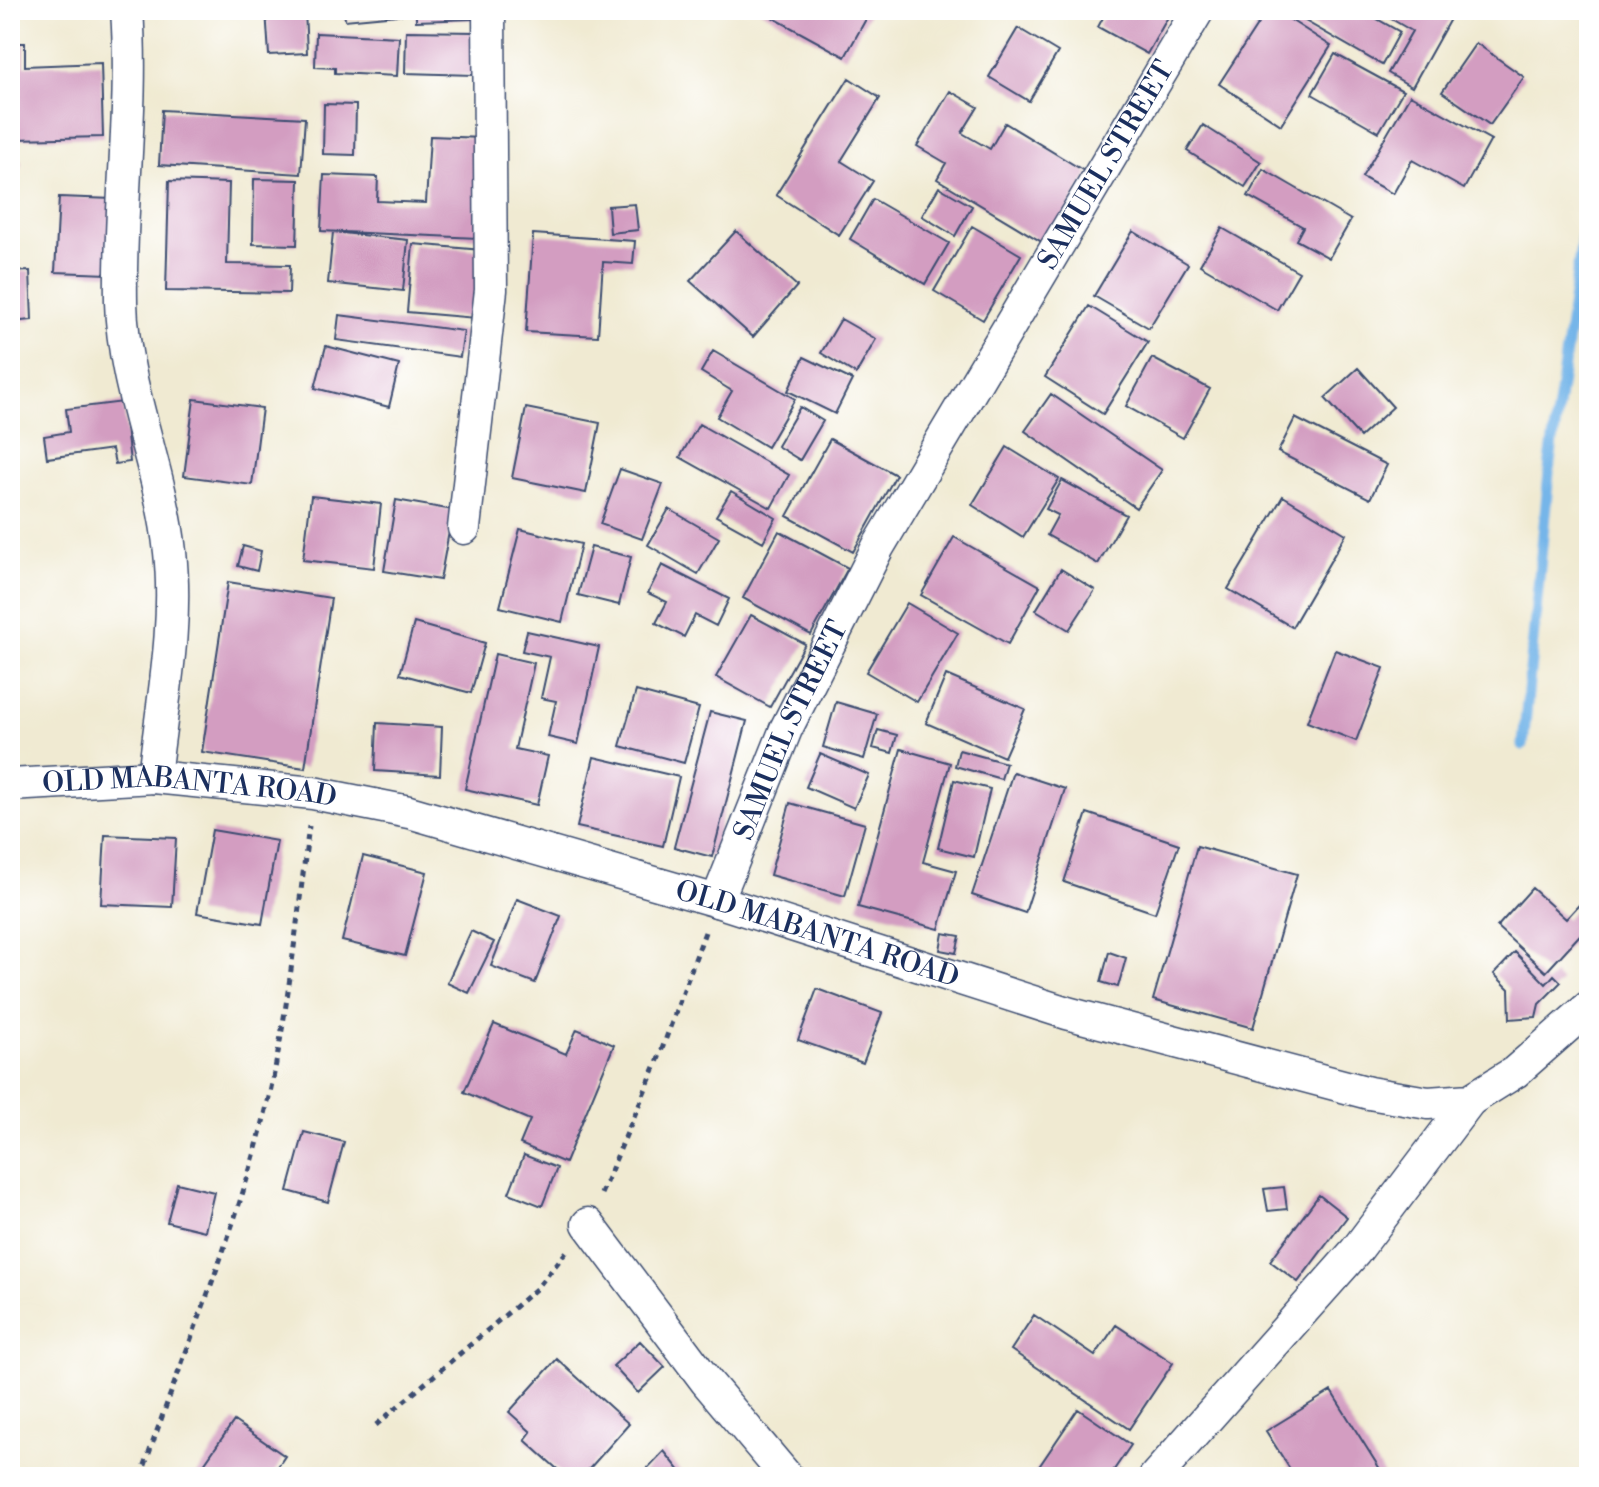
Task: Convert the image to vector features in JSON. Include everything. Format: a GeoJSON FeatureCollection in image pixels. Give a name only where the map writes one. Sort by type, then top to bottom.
{"type":"FeatureCollection","features":[{"type":"Feature","properties":{"kind":"street"},"geometry":{"type":"LineString","coordinates":[[127,10],[121,303],[127,372],[159,490],[170,553],[172,621],[154,777]]}},
{"type":"Feature","properties":{"kind":"street"},"geometry":{"type":"LineString","coordinates":[[464,528],[491,290],[489,10]]}},
{"type":"Feature","properties":{"kind":"street","name":"SAMUEL STREET"},"geometry":{"type":"LineString","coordinates":[[717,901],[786,729],[878,547],[1198,10]]}},
{"type":"Feature","properties":{"kind":"street","name":"OLD MABANTA ROAD"},"geometry":{"type":"LineString","coordinates":[[10,785],[154,777],[313,793],[409,812],[717,901],[1067,1013],[1354,1089],[1428,1103],[1470,1100],[1515,1072],[1589,1007]]}},
{"type":"Feature","properties":{"kind":"street"},"geometry":{"type":"LineString","coordinates":[[1155,1477],[1355,1252],[1470,1100]]}},
{"type":"Feature","properties":{"kind":"street"},"geometry":{"type":"LineString","coordinates":[[588,1224],[706,1381],[787,1477]]}},
{"type":"Feature","properties":{"kind":"path"},"geometry":{"type":"LineString","coordinates":[[141,1477],[244,1190],[263,1124],[287,998],[313,793]]}},
{"type":"Feature","properties":{"kind":"path"},"geometry":{"type":"LineString","coordinates":[[376,1425],[537,1288],[588,1224],[658,1060],[717,901]]}},
{"type":"Feature","properties":{"kind":"building"},"geometry":{"type":"Polygon","coordinates":[[[266,10],[305,10],[307,53],[269,55],[266,10]]]}},
{"type":"Feature","properties":{"kind":"building"},"geometry":{"type":"Polygon","coordinates":[[[344,10],[407,10],[407,14],[345,20],[344,10]]]}},
{"type":"Feature","properties":{"kind":"building"},"geometry":{"type":"Polygon","coordinates":[[[416,10],[474,10],[474,19],[416,21],[416,10]]]}},
{"type":"Feature","properties":{"kind":"building"},"geometry":{"type":"Polygon","coordinates":[[[759,10],[871,10],[845,57],[759,10]]]}},
{"type":"Feature","properties":{"kind":"building"},"geometry":{"type":"Polygon","coordinates":[[[1107,10],[1172,10],[1147,54],[1098,27],[1107,10]]]}},
{"type":"Feature","properties":{"kind":"building"},"geometry":{"type":"Polygon","coordinates":[[[1267,10],[1275,10],[1331,46],[1281,125],[1219,84],[1267,10]]]}},
{"type":"Feature","properties":{"kind":"building"},"geometry":{"type":"Polygon","coordinates":[[[1286,10],[1361,10],[1400,32],[1382,65],[1286,10]]]}},
{"type":"Feature","properties":{"kind":"building"},"geometry":{"type":"Polygon","coordinates":[[[1376,10],[1434,10],[1450,19],[1412,87],[1388,73],[1412,31],[1376,10]]]}},
{"type":"Feature","properties":{"kind":"building"},"geometry":{"type":"Polygon","coordinates":[[[1018,28],[1058,52],[1029,101],[989,77],[1018,28]]]}},
{"type":"Feature","properties":{"kind":"building"},"geometry":{"type":"Polygon","coordinates":[[[406,31],[475,32],[474,75],[405,73],[406,31]]]}},
{"type":"Feature","properties":{"kind":"building"},"geometry":{"type":"Polygon","coordinates":[[[316,33],[399,37],[397,76],[335,73],[335,68],[315,67],[316,33]]]}},
{"type":"Feature","properties":{"kind":"building"},"geometry":{"type":"Polygon","coordinates":[[[12,43],[25,43],[25,66],[101,63],[103,137],[15,139],[12,43]]]}},
{"type":"Feature","properties":{"kind":"building"},"geometry":{"type":"Polygon","coordinates":[[[1476,43],[1524,77],[1490,125],[1442,92],[1476,43]]]}},
{"type":"Feature","properties":{"kind":"building"},"geometry":{"type":"Polygon","coordinates":[[[1335,54],[1403,91],[1379,132],[1312,94],[1335,54]]]}},
{"type":"Feature","properties":{"kind":"building"},"geometry":{"type":"Polygon","coordinates":[[[849,78],[880,98],[841,161],[873,181],[839,235],[776,195],[849,78]]]}},
{"type":"Feature","properties":{"kind":"building"},"geometry":{"type":"Polygon","coordinates":[[[950,91],[978,107],[962,133],[990,149],[1005,123],[1089,174],[1047,245],[937,179],[946,163],[917,146],[950,91]]]}},
{"type":"Feature","properties":{"kind":"building"},"geometry":{"type":"Polygon","coordinates":[[[1410,95],[1491,140],[1464,189],[1412,160],[1393,194],[1362,177],[1410,95]]]}},
{"type":"Feature","properties":{"kind":"building"},"geometry":{"type":"Polygon","coordinates":[[[324,104],[356,105],[355,155],[323,154],[324,104]]]}},
{"type":"Feature","properties":{"kind":"building"},"geometry":{"type":"Polygon","coordinates":[[[162,110],[305,118],[301,174],[159,165],[162,110]]]}},
{"type":"Feature","properties":{"kind":"building"},"geometry":{"type":"Polygon","coordinates":[[[1203,125],[1261,162],[1245,187],[1187,151],[1203,125]]]}},
{"type":"Feature","properties":{"kind":"building"},"geometry":{"type":"Polygon","coordinates":[[[430,136],[483,138],[478,238],[321,231],[324,175],[378,177],[377,201],[426,203],[430,136]]]}},
{"type":"Feature","properties":{"kind":"building"},"geometry":{"type":"Polygon","coordinates":[[[10,158],[22,162],[11,201],[10,201],[10,158]]]}},
{"type":"Feature","properties":{"kind":"building"},"geometry":{"type":"Polygon","coordinates":[[[1263,169],[1351,220],[1329,258],[1296,240],[1303,227],[1248,196],[1263,169]]]}},
{"type":"Feature","properties":{"kind":"building"},"geometry":{"type":"Polygon","coordinates":[[[254,179],[299,180],[297,245],[253,244],[254,179]]]}},
{"type":"Feature","properties":{"kind":"building"},"geometry":{"type":"Polygon","coordinates":[[[169,181],[229,183],[227,264],[290,265],[289,293],[166,291],[169,181]]]}},
{"type":"Feature","properties":{"kind":"building"},"geometry":{"type":"Polygon","coordinates":[[[939,187],[972,206],[955,236],[922,216],[939,187]]]}},
{"type":"Feature","properties":{"kind":"building"},"geometry":{"type":"Polygon","coordinates":[[[59,197],[113,199],[109,274],[55,272],[59,197]]]}},
{"type":"Feature","properties":{"kind":"building"},"geometry":{"type":"Polygon","coordinates":[[[873,199],[949,243],[925,284],[850,239],[873,199]]]}},
{"type":"Feature","properties":{"kind":"building"},"geometry":{"type":"Polygon","coordinates":[[[635,204],[638,230],[610,233],[608,206],[635,204]]]}},
{"type":"Feature","properties":{"kind":"building"},"geometry":{"type":"Polygon","coordinates":[[[972,226],[1021,255],[983,320],[934,291],[972,226]]]}},
{"type":"Feature","properties":{"kind":"building"},"geometry":{"type":"Polygon","coordinates":[[[1222,228],[1299,272],[1277,310],[1200,265],[1222,228]]]}},
{"type":"Feature","properties":{"kind":"building"},"geometry":{"type":"Polygon","coordinates":[[[736,231],[797,286],[753,337],[690,281],[736,231]]]}},
{"type":"Feature","properties":{"kind":"building"},"geometry":{"type":"Polygon","coordinates":[[[1133,231],[1188,264],[1149,328],[1094,296],[1133,231]]]}},
{"type":"Feature","properties":{"kind":"building"},"geometry":{"type":"Polygon","coordinates":[[[333,232],[408,240],[403,291],[328,283],[333,232]]]}},
{"type":"Feature","properties":{"kind":"building"},"geometry":{"type":"Polygon","coordinates":[[[533,234],[635,241],[633,264],[603,262],[598,336],[526,332],[533,234]]]}},
{"type":"Feature","properties":{"kind":"building"},"geometry":{"type":"Polygon","coordinates":[[[413,244],[482,250],[476,318],[407,312],[413,244]]]}},
{"type":"Feature","properties":{"kind":"building"},"geometry":{"type":"Polygon","coordinates":[[[30,271],[32,320],[10,322],[10,272],[30,271]]]}},
{"type":"Feature","properties":{"kind":"building"},"geometry":{"type":"Polygon","coordinates":[[[1089,306],[1148,342],[1103,414],[1045,377],[1089,306]]]}},
{"type":"Feature","properties":{"kind":"building"},"geometry":{"type":"Polygon","coordinates":[[[339,315],[464,331],[460,357],[336,340],[339,315]]]}},
{"type":"Feature","properties":{"kind":"building"},"geometry":{"type":"Polygon","coordinates":[[[841,319],[876,339],[856,374],[821,353],[841,319]]]}},
{"type":"Feature","properties":{"kind":"building"},"geometry":{"type":"Polygon","coordinates":[[[326,346],[399,365],[389,407],[315,388],[326,346]]]}},
{"type":"Feature","properties":{"kind":"building"},"geometry":{"type":"Polygon","coordinates":[[[713,351],[795,399],[767,447],[717,417],[732,391],[701,372],[713,351]]]}},
{"type":"Feature","properties":{"kind":"building"},"geometry":{"type":"Polygon","coordinates":[[[804,357],[852,380],[835,414],[788,391],[804,357]]]}},
{"type":"Feature","properties":{"kind":"building"},"geometry":{"type":"Polygon","coordinates":[[[1152,358],[1210,389],[1183,438],[1126,406],[1152,358]]]}},
{"type":"Feature","properties":{"kind":"building"},"geometry":{"type":"Polygon","coordinates":[[[1358,368],[1393,407],[1360,437],[1325,398],[1358,368]]]}},
{"type":"Feature","properties":{"kind":"building"},"geometry":{"type":"Polygon","coordinates":[[[1051,394],[1162,470],[1136,508],[1025,431],[1051,394]]]}},
{"type":"Feature","properties":{"kind":"building"},"geometry":{"type":"Polygon","coordinates":[[[194,399],[262,408],[252,485],[184,476],[194,399]]]}},
{"type":"Feature","properties":{"kind":"building"},"geometry":{"type":"Polygon","coordinates":[[[123,402],[130,462],[115,464],[112,449],[47,458],[44,436],[69,432],[66,409],[123,402]]]}},
{"type":"Feature","properties":{"kind":"building"},"geometry":{"type":"Polygon","coordinates":[[[800,407],[823,421],[800,460],[777,446],[800,407]]]}},
{"type":"Feature","properties":{"kind":"building"},"geometry":{"type":"Polygon","coordinates":[[[526,408],[600,423],[586,493],[512,478],[526,408]]]}},
{"type":"Feature","properties":{"kind":"building"},"geometry":{"type":"Polygon","coordinates":[[[1295,418],[1387,465],[1370,499],[1278,452],[1295,418]]]}},
{"type":"Feature","properties":{"kind":"building"},"geometry":{"type":"Polygon","coordinates":[[[699,424],[789,475],[771,508],[680,457],[699,424]]]}},
{"type":"Feature","properties":{"kind":"building"},"geometry":{"type":"Polygon","coordinates":[[[830,439],[896,475],[853,552],[787,516],[830,439]]]}},
{"type":"Feature","properties":{"kind":"building"},"geometry":{"type":"Polygon","coordinates":[[[1007,447],[1059,479],[1023,537],[972,505],[1007,447]]]}},
{"type":"Feature","properties":{"kind":"building"},"geometry":{"type":"Polygon","coordinates":[[[620,469],[663,484],[642,539],[600,524],[620,469]]]}},
{"type":"Feature","properties":{"kind":"building"},"geometry":{"type":"Polygon","coordinates":[[[1062,480],[1126,515],[1098,564],[1047,535],[1058,515],[1046,509],[1062,480]]]}},
{"type":"Feature","properties":{"kind":"building"},"geometry":{"type":"Polygon","coordinates":[[[731,491],[776,518],[763,542],[716,516],[731,491]]]}},
{"type":"Feature","properties":{"kind":"building"},"geometry":{"type":"Polygon","coordinates":[[[311,496],[381,504],[374,568],[303,560],[311,496]]]}},
{"type":"Feature","properties":{"kind":"building"},"geometry":{"type":"Polygon","coordinates":[[[1283,496],[1346,534],[1292,627],[1228,589],[1283,496]]]}},
{"type":"Feature","properties":{"kind":"building"},"geometry":{"type":"Polygon","coordinates":[[[396,500],[453,510],[440,580],[384,571],[396,500]]]}},
{"type":"Feature","properties":{"kind":"building"},"geometry":{"type":"Polygon","coordinates":[[[669,509],[719,538],[698,574],[648,545],[669,509]]]}},
{"type":"Feature","properties":{"kind":"building"},"geometry":{"type":"Polygon","coordinates":[[[520,529],[581,544],[562,622],[500,607],[520,529]]]}},
{"type":"Feature","properties":{"kind":"building"},"geometry":{"type":"Polygon","coordinates":[[[779,531],[848,568],[811,635],[743,598],[779,531]]]}},
{"type":"Feature","properties":{"kind":"building"},"geometry":{"type":"Polygon","coordinates":[[[954,537],[1040,586],[1008,644],[921,595],[954,537]]]}},
{"type":"Feature","properties":{"kind":"building"},"geometry":{"type":"Polygon","coordinates":[[[243,546],[261,551],[257,571],[238,566],[243,546]]]}},
{"type":"Feature","properties":{"kind":"building"},"geometry":{"type":"Polygon","coordinates":[[[591,547],[631,557],[619,605],[578,595],[591,547]]]}},
{"type":"Feature","properties":{"kind":"building"},"geometry":{"type":"Polygon","coordinates":[[[662,565],[729,599],[716,626],[695,615],[684,637],[656,623],[667,602],[648,593],[662,565]]]}},
{"type":"Feature","properties":{"kind":"building"},"geometry":{"type":"Polygon","coordinates":[[[1061,569],[1095,590],[1069,630],[1036,610],[1061,569]]]}},
{"type":"Feature","properties":{"kind":"building"},"geometry":{"type":"Polygon","coordinates":[[[228,582],[331,598],[305,768],[202,752],[228,582]]]}},
{"type":"Feature","properties":{"kind":"building"},"geometry":{"type":"Polygon","coordinates":[[[907,603],[958,633],[917,702],[866,672],[907,603]]]}},
{"type":"Feature","properties":{"kind":"building"},"geometry":{"type":"Polygon","coordinates":[[[751,615],[805,644],[770,707],[716,677],[751,615]]]}},
{"type":"Feature","properties":{"kind":"building"},"geometry":{"type":"Polygon","coordinates":[[[414,623],[485,643],[471,693],[400,674],[414,623]]]}},
{"type":"Feature","properties":{"kind":"building"},"geometry":{"type":"Polygon","coordinates":[[[527,631],[599,647],[578,744],[548,737],[556,701],[541,698],[550,657],[522,651],[527,631]]]}},
{"type":"Feature","properties":{"kind":"building"},"geometry":{"type":"Polygon","coordinates":[[[1335,650],[1384,668],[1356,741],[1307,722],[1335,650]]]}},
{"type":"Feature","properties":{"kind":"building"},"geometry":{"type":"Polygon","coordinates":[[[495,654],[534,663],[515,749],[548,756],[537,805],[465,789],[495,654]]]}},
{"type":"Feature","properties":{"kind":"building"},"geometry":{"type":"Polygon","coordinates":[[[946,675],[1025,709],[1004,757],[926,723],[946,675]]]}},
{"type":"Feature","properties":{"kind":"building"},"geometry":{"type":"Polygon","coordinates":[[[636,691],[699,708],[684,763],[620,746],[636,691]]]}},
{"type":"Feature","properties":{"kind":"building"},"geometry":{"type":"Polygon","coordinates":[[[836,702],[877,714],[864,759],[823,747],[836,702]]]}},
{"type":"Feature","properties":{"kind":"building"},"geometry":{"type":"Polygon","coordinates":[[[710,712],[747,721],[712,857],[674,847],[710,712]]]}},
{"type":"Feature","properties":{"kind":"building"},"geometry":{"type":"Polygon","coordinates":[[[377,723],[442,727],[440,775],[375,771],[377,723]]]}},
{"type":"Feature","properties":{"kind":"building"},"geometry":{"type":"Polygon","coordinates":[[[878,730],[897,735],[892,753],[873,748],[878,730]]]}},
{"type":"Feature","properties":{"kind":"building"},"geometry":{"type":"Polygon","coordinates":[[[901,749],[950,763],[923,862],[956,871],[939,929],[858,907],[901,749]]]}},
{"type":"Feature","properties":{"kind":"building"},"geometry":{"type":"Polygon","coordinates":[[[959,750],[1006,763],[1001,779],[955,766],[959,750]]]}},
{"type":"Feature","properties":{"kind":"building"},"geometry":{"type":"Polygon","coordinates":[[[820,754],[869,775],[854,808],[806,787],[820,754]]]}},
{"type":"Feature","properties":{"kind":"building"},"geometry":{"type":"Polygon","coordinates":[[[594,757],[679,777],[663,846],[577,827],[594,757]]]}},
{"type":"Feature","properties":{"kind":"building"},"geometry":{"type":"Polygon","coordinates":[[[1013,772],[1065,789],[1025,913],[972,895],[1013,772]]]}},
{"type":"Feature","properties":{"kind":"building"},"geometry":{"type":"Polygon","coordinates":[[[954,780],[990,789],[974,857],[938,848],[954,780]]]}},
{"type":"Feature","properties":{"kind":"building"},"geometry":{"type":"Polygon","coordinates":[[[790,803],[865,824],[845,896],[770,875],[790,803]]]}},
{"type":"Feature","properties":{"kind":"building"},"geometry":{"type":"Polygon","coordinates":[[[1087,813],[1179,844],[1155,913],[1064,882],[1087,813]]]}},
{"type":"Feature","properties":{"kind":"building"},"geometry":{"type":"Polygon","coordinates":[[[212,830],[277,841],[262,924],[197,913],[212,830]]]}},
{"type":"Feature","properties":{"kind":"building"},"geometry":{"type":"Polygon","coordinates":[[[105,835],[176,838],[172,907],[101,904],[105,835]]]}},
{"type":"Feature","properties":{"kind":"building"},"geometry":{"type":"Polygon","coordinates":[[[1197,846],[1297,874],[1253,1028],[1153,1000],[1197,846]]]}},
{"type":"Feature","properties":{"kind":"building"},"geometry":{"type":"Polygon","coordinates":[[[363,856],[427,872],[405,956],[342,941],[363,856]]]}},
{"type":"Feature","properties":{"kind":"building"},"geometry":{"type":"Polygon","coordinates":[[[1532,888],[1566,919],[1589,894],[1589,925],[1546,972],[1497,927],[1532,888]]]}},
{"type":"Feature","properties":{"kind":"building"},"geometry":{"type":"Polygon","coordinates":[[[517,899],[561,916],[535,983],[491,966],[517,899]]]}},
{"type":"Feature","properties":{"kind":"building"},"geometry":{"type":"Polygon","coordinates":[[[471,931],[494,942],[469,993],[447,983],[471,931]]]}},
{"type":"Feature","properties":{"kind":"building"},"geometry":{"type":"Polygon","coordinates":[[[943,933],[960,936],[956,953],[940,950],[943,933]]]}},
{"type":"Feature","properties":{"kind":"building"},"geometry":{"type":"Polygon","coordinates":[[[1109,952],[1126,958],[1118,987],[1101,982],[1109,952]]]}},
{"type":"Feature","properties":{"kind":"building"},"geometry":{"type":"Polygon","coordinates":[[[1515,952],[1546,984],[1554,975],[1561,982],[1539,1004],[1536,1017],[1510,1019],[1509,989],[1494,974],[1515,952]]]}},
{"type":"Feature","properties":{"kind":"building"},"geometry":{"type":"Polygon","coordinates":[[[817,989],[882,1013],[863,1063],[798,1040],[817,989]]]}},
{"type":"Feature","properties":{"kind":"building"},"geometry":{"type":"Polygon","coordinates":[[[494,1024],[566,1054],[577,1029],[614,1045],[565,1163],[520,1144],[530,1120],[464,1092],[494,1024]]]}},
{"type":"Feature","properties":{"kind":"building"},"geometry":{"type":"Polygon","coordinates":[[[304,1132],[344,1142],[328,1202],[288,1191],[304,1132]]]}},
{"type":"Feature","properties":{"kind":"building"},"geometry":{"type":"Polygon","coordinates":[[[524,1155],[557,1168],[542,1206],[509,1193],[524,1155]]]}},
{"type":"Feature","properties":{"kind":"building"},"geometry":{"type":"Polygon","coordinates":[[[177,1183],[214,1192],[205,1231],[167,1222],[177,1183]]]}},
{"type":"Feature","properties":{"kind":"building"},"geometry":{"type":"Polygon","coordinates":[[[1284,1187],[1287,1209],[1268,1211],[1264,1189],[1284,1187]]]}},
{"type":"Feature","properties":{"kind":"building"},"geometry":{"type":"Polygon","coordinates":[[[1319,1195],[1347,1217],[1298,1282],[1270,1261],[1319,1195]]]}},
{"type":"Feature","properties":{"kind":"building"},"geometry":{"type":"Polygon","coordinates":[[[1034,1315],[1095,1356],[1116,1325],[1173,1363],[1129,1429],[1011,1350],[1034,1315]]]}},
{"type":"Feature","properties":{"kind":"building"},"geometry":{"type":"Polygon","coordinates":[[[640,1341],[665,1367],[638,1393],[613,1366],[640,1341]]]}},
{"type":"Feature","properties":{"kind":"building"},"geometry":{"type":"Polygon","coordinates":[[[557,1359],[629,1424],[582,1477],[566,1477],[525,1440],[531,1432],[509,1412],[557,1359]]]}},
{"type":"Feature","properties":{"kind":"building"},"geometry":{"type":"Polygon","coordinates":[[[1331,1391],[1385,1477],[1295,1477],[1266,1431],[1331,1391]]]}},
{"type":"Feature","properties":{"kind":"building"},"geometry":{"type":"Polygon","coordinates":[[[1078,1409],[1131,1445],[1109,1477],[1032,1477],[1078,1409]]]}},
{"type":"Feature","properties":{"kind":"building"},"geometry":{"type":"Polygon","coordinates":[[[234,1421],[285,1456],[271,1477],[195,1477],[234,1421]]]}},
{"type":"Feature","properties":{"kind":"building"},"geometry":{"type":"Polygon","coordinates":[[[664,1451],[685,1477],[639,1477],[664,1451]]]}},
{"type":"Feature","properties":{"kind":"waterway"},"geometry":{"type":"LineString","coordinates":[[1523,745],[1550,462],[1585,219],[1589,213]]}}]}
